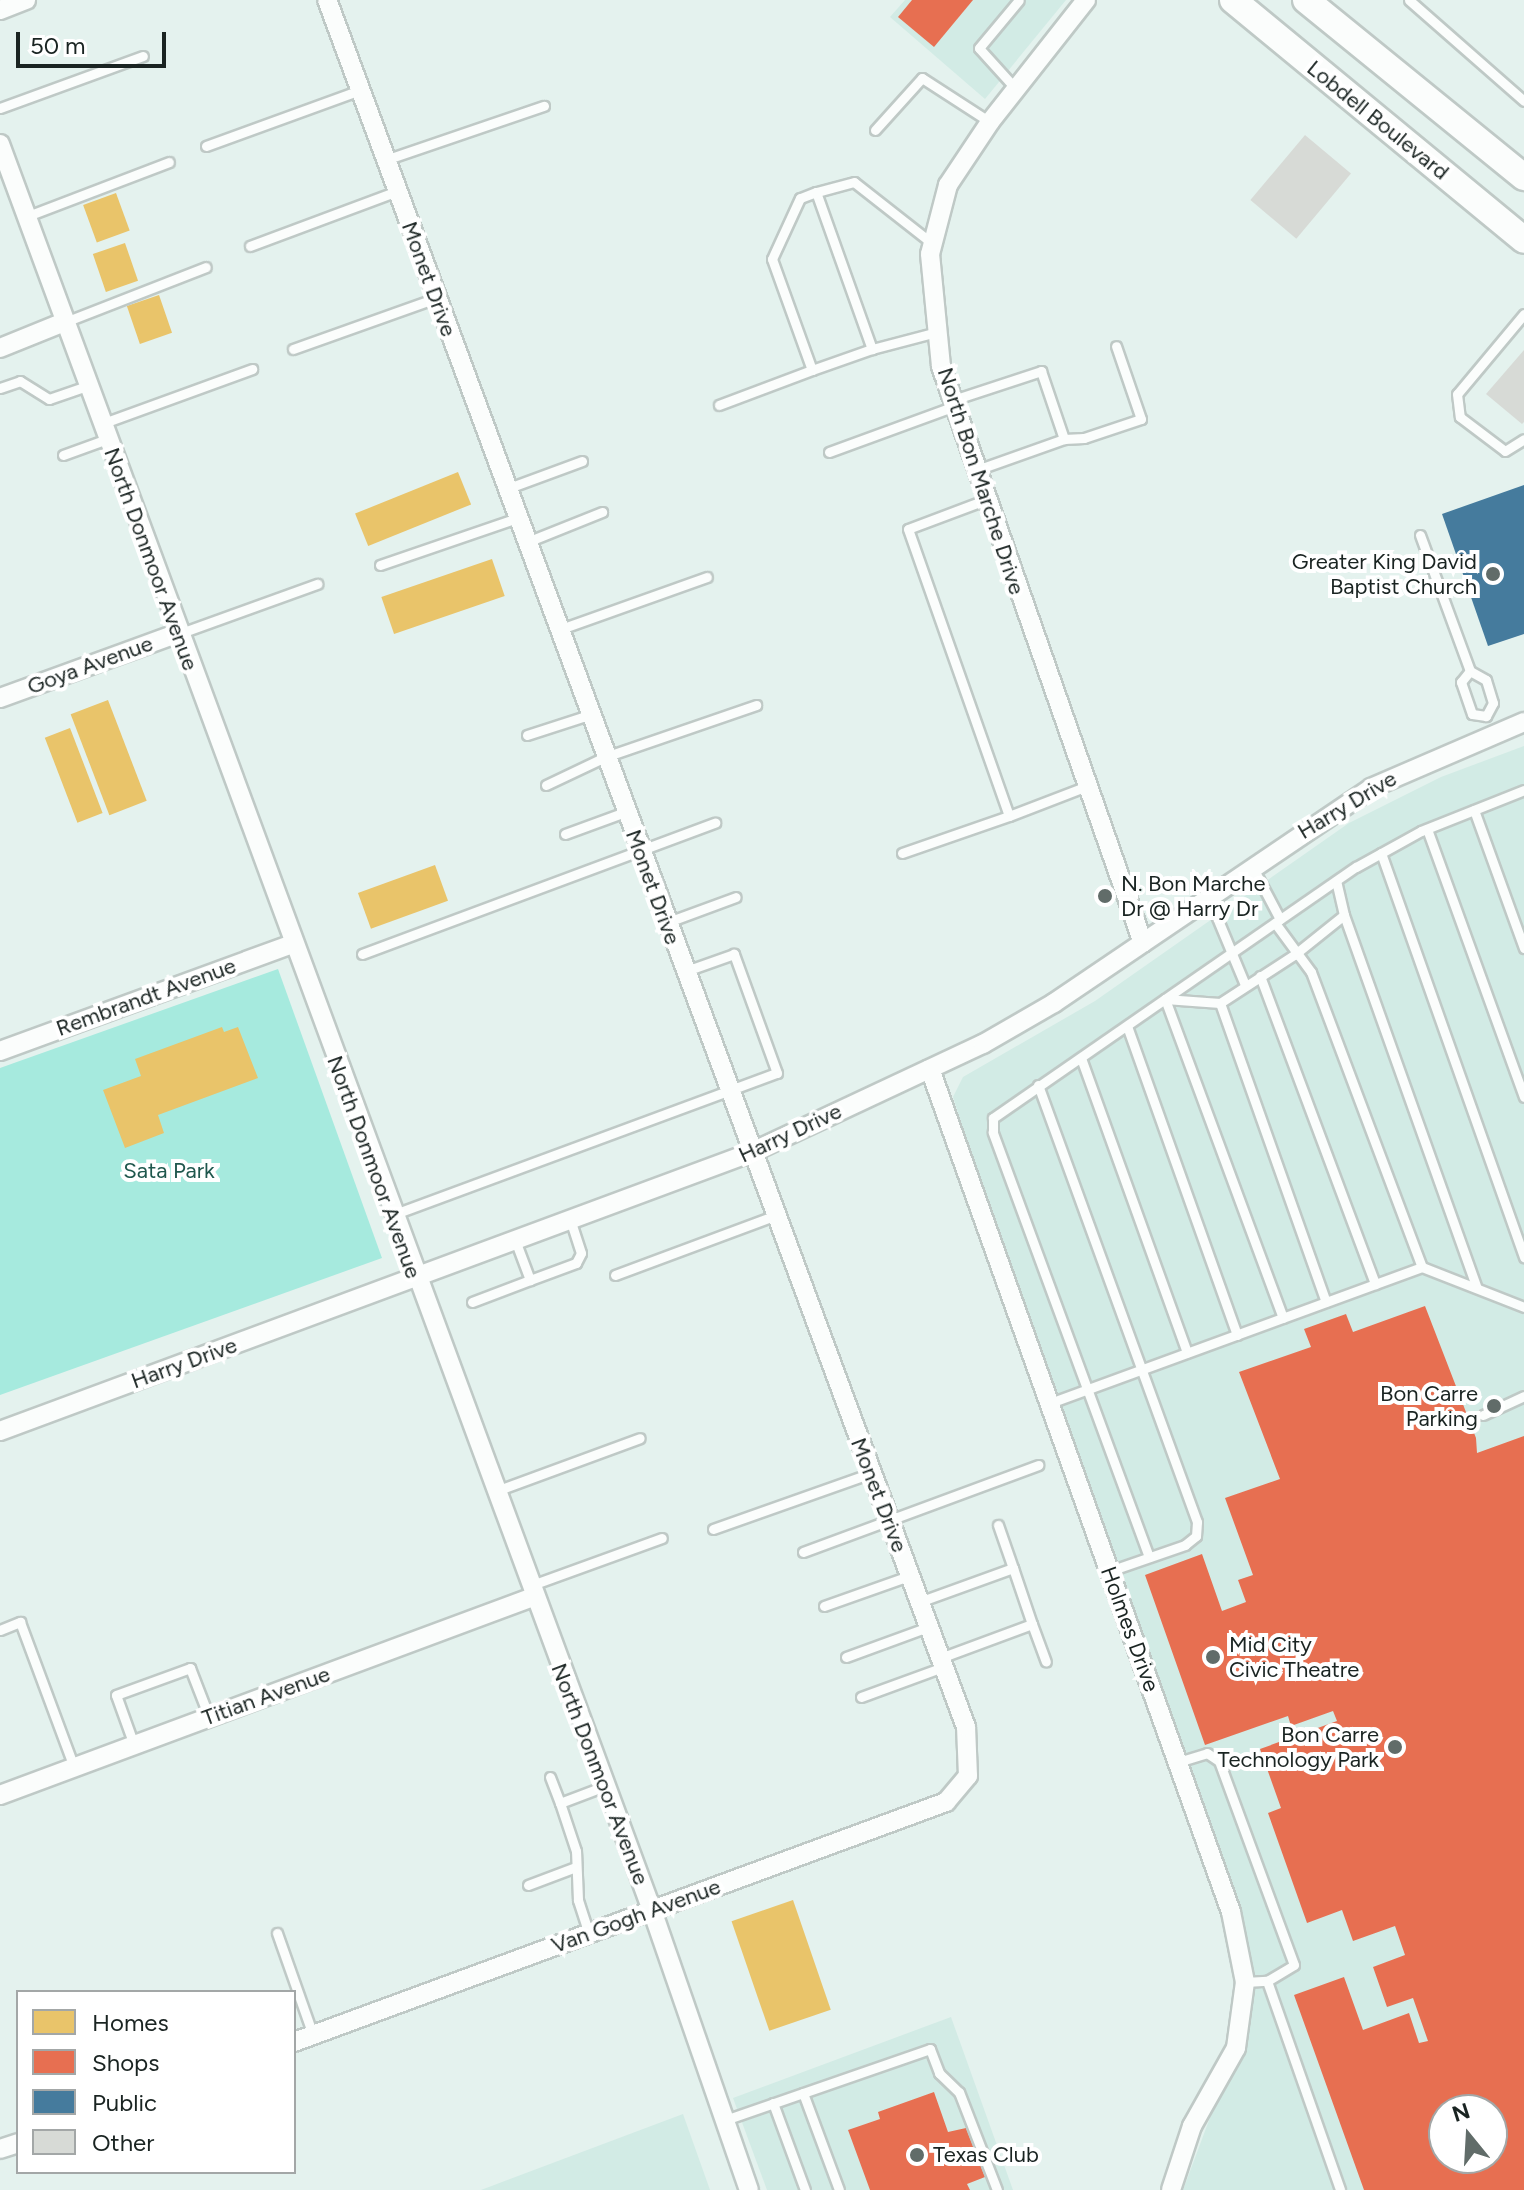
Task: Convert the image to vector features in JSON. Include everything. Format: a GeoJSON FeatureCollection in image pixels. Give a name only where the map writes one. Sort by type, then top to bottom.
{"type":"FeatureCollection","features":[{"type":"Feature","properties":{"kind":"main road","name":"Lobdell Boulevard"},"geometry":{"type":"LineString","coordinates":[[1233,0],[1524,240]]}},
{"type":"Feature","properties":{"kind":"main road"},"geometry":{"type":"LineString","coordinates":[[1306,0],[1524,177]]}},
{"type":"Feature","properties":{"kind":"street"},"geometry":{"type":"LineString","coordinates":[[0,10],[26,0]]}},
{"type":"Feature","properties":{"kind":"street","name":"Monet Drive"},"geometry":{"type":"LineString","coordinates":[[327,0],[750,1153],[966,1727],[968,1776]]}},
{"type":"Feature","properties":{"kind":"street","name":"North Bon Marche Drive"},"geometry":{"type":"LineString","coordinates":[[1086,0],[990,122],[948,185],[933,244],[937,332],[941,366],[974,472],[1143,943]]}},
{"type":"Feature","properties":{"kind":"street","name":"North Donmoor Avenue"},"geometry":{"type":"LineString","coordinates":[[0,144],[62,323],[179,633],[391,1215],[652,1910],[749,2190]]}},
{"type":"Feature","properties":{"kind":"street"},"geometry":{"type":"LineString","coordinates":[[0,348],[62,323]]}},
{"type":"Feature","properties":{"kind":"street","name":"Goya Avenue"},"geometry":{"type":"LineString","coordinates":[[0,698],[179,633]]}},
{"type":"Feature","properties":{"kind":"street","name":"Harry Drive"},"geometry":{"type":"LineString","coordinates":[[0,1431],[750,1153],[930,1069],[1054,1003],[1251,866],[1371,788],[1489,725],[1524,722]]}},
{"type":"Feature","properties":{"kind":"street","name":"Rembrandt Avenue"},"geometry":{"type":"LineString","coordinates":[[0,1051],[292,944]]}},
{"type":"Feature","properties":{"kind":"street","name":"Holmes Drive"},"geometry":{"type":"LineString","coordinates":[[930,1069],[1231,1912],[1245,1982],[1236,2048],[1192,2126],[1171,2190]]}},
{"type":"Feature","properties":{"kind":"street","name":"Titian Avenue"},"geometry":{"type":"LineString","coordinates":[[0,1795],[531,1592]]}},
{"type":"Feature","properties":{"kind":"street","name":"Van Gogh Avenue"},"geometry":{"type":"LineString","coordinates":[[296,2041],[946,1802],[968,1776]]}},
{"type":"Feature","properties":{"kind":"lane"},"geometry":{"type":"LineString","coordinates":[[1016,89],[979,48],[1019,0]]}},
{"type":"Feature","properties":{"kind":"lane"},"geometry":{"type":"LineString","coordinates":[[1409,0],[1524,101]]}},
{"type":"Feature","properties":{"kind":"lane"},"geometry":{"type":"LineString","coordinates":[[0,108],[143,56]]}},
{"type":"Feature","properties":{"kind":"lane"},"geometry":{"type":"LineString","coordinates":[[875,130],[922,78],[990,122]]}},
{"type":"Feature","properties":{"kind":"lane"},"geometry":{"type":"LineString","coordinates":[[206,146],[360,90]]}},
{"type":"Feature","properties":{"kind":"lane"},"geometry":{"type":"LineString","coordinates":[[385,160],[544,106]]}},
{"type":"Feature","properties":{"kind":"lane"},"geometry":{"type":"LineString","coordinates":[[25,217],[169,162]]}},
{"type":"Feature","properties":{"kind":"lane"},"geometry":{"type":"LineString","coordinates":[[812,370],[772,259],[800,198],[854,182],[933,244]]}},
{"type":"Feature","properties":{"kind":"lane"},"geometry":{"type":"LineString","coordinates":[[250,246],[397,191]]}},
{"type":"Feature","properties":{"kind":"lane"},"geometry":{"type":"LineString","coordinates":[[816,192],[872,349]]}},
{"type":"Feature","properties":{"kind":"lane"},"geometry":{"type":"LineString","coordinates":[[62,323],[206,267]]}},
{"type":"Feature","properties":{"kind":"lane"},"geometry":{"type":"LineString","coordinates":[[293,349],[436,298]]}},
{"type":"Feature","properties":{"kind":"lane"},"geometry":{"type":"LineString","coordinates":[[1524,314],[1457,394],[1460,417],[1505,451],[1524,439]]}},
{"type":"Feature","properties":{"kind":"lane"},"geometry":{"type":"LineString","coordinates":[[719,405],[872,349],[937,332]]}},
{"type":"Feature","properties":{"kind":"lane"},"geometry":{"type":"LineString","coordinates":[[974,472],[1064,439],[1084,438],[1141,419],[1116,346]]}},
{"type":"Feature","properties":{"kind":"lane"},"geometry":{"type":"LineString","coordinates":[[63,455],[104,432],[252,369]]}},
{"type":"Feature","properties":{"kind":"lane"},"geometry":{"type":"LineString","coordinates":[[829,452],[1041,371],[1064,439]]}},
{"type":"Feature","properties":{"kind":"lane"},"geometry":{"type":"LineString","coordinates":[[0,388],[20,381],[49,399],[87,386]]}},
{"type":"Feature","properties":{"kind":"lane"},"geometry":{"type":"LineString","coordinates":[[506,490],[582,461]]}},
{"type":"Feature","properties":{"kind":"lane"},"geometry":{"type":"LineString","coordinates":[[985,500],[908,529],[1009,816]]}},
{"type":"Feature","properties":{"kind":"lane"},"geometry":{"type":"LineString","coordinates":[[526,543],[602,512]]}},
{"type":"Feature","properties":{"kind":"lane"},"geometry":{"type":"LineString","coordinates":[[380,565],[517,518]]}},
{"type":"Feature","properties":{"kind":"lane"},"geometry":{"type":"LineString","coordinates":[[1420,535],[1470,671],[1486,680],[1493,703],[1489,725],[1472,714],[1464,693],[1461,682],[1470,671]]}},
{"type":"Feature","properties":{"kind":"lane"},"geometry":{"type":"LineString","coordinates":[[558,630],[707,577]]}},
{"type":"Feature","properties":{"kind":"lane"},"geometry":{"type":"LineString","coordinates":[[179,633],[317,584]]}},
{"type":"Feature","properties":{"kind":"lane"},"geometry":{"type":"LineString","coordinates":[[546,785],[605,757],[756,705]]}},
{"type":"Feature","properties":{"kind":"lane"},"geometry":{"type":"LineString","coordinates":[[527,735],[589,715]]}},
{"type":"Feature","properties":{"kind":"lane"},"geometry":{"type":"LineString","coordinates":[[902,853],[1087,786]]}},
{"type":"Feature","properties":{"kind":"lane"},"geometry":{"type":"LineString","coordinates":[[1149,1557],[993,1132],[993,1118],[1381,853],[1427,829],[1523,793]]}},
{"type":"Feature","properties":{"kind":"lane"},"geometry":{"type":"LineString","coordinates":[[1474,810],[1524,948]]}},
{"type":"Feature","properties":{"kind":"lane"},"geometry":{"type":"LineString","coordinates":[[565,834],[625,812]]}},
{"type":"Feature","properties":{"kind":"lane"},"geometry":{"type":"LineString","coordinates":[[362,954],[641,855],[715,823]]}},
{"type":"Feature","properties":{"kind":"lane"},"geometry":{"type":"LineString","coordinates":[[1427,829],[1524,1097]]}},
{"type":"Feature","properties":{"kind":"lane"},"geometry":{"type":"LineString","coordinates":[[1381,853],[1524,1257]]}},
{"type":"Feature","properties":{"kind":"lane"},"geometry":{"type":"LineString","coordinates":[[1251,866],[1294,955],[1311,972],[1422,1267]]}},
{"type":"Feature","properties":{"kind":"lane"},"geometry":{"type":"LineString","coordinates":[[1336,881],[1344,915],[1477,1288]]}},
{"type":"Feature","properties":{"kind":"lane"},"geometry":{"type":"LineString","coordinates":[[1208,896],[1245,985]]}},
{"type":"Feature","properties":{"kind":"lane"},"geometry":{"type":"LineString","coordinates":[[665,923],[736,897]]}},
{"type":"Feature","properties":{"kind":"lane"},"geometry":{"type":"LineString","coordinates":[[1165,999],[1220,1003],[1294,955],[1344,915]]}},
{"type":"Feature","properties":{"kind":"lane"},"geometry":{"type":"LineString","coordinates":[[391,1215],[777,1073],[734,954],[684,972]]}},
{"type":"Feature","properties":{"kind":"lane"},"geometry":{"type":"LineString","coordinates":[[1260,976],[1375,1284]]}},
{"type":"Feature","properties":{"kind":"lane"},"geometry":{"type":"LineString","coordinates":[[1165,999],[1283,1318]]}},
{"type":"Feature","properties":{"kind":"lane"},"geometry":{"type":"LineString","coordinates":[[1220,1003],[1326,1302]]}},
{"type":"Feature","properties":{"kind":"lane"},"geometry":{"type":"LineString","coordinates":[[1127,1026],[1237,1335]]}},
{"type":"Feature","properties":{"kind":"lane"},"geometry":{"type":"LineString","coordinates":[[1081,1058],[1187,1353]]}},
{"type":"Feature","properties":{"kind":"lane"},"geometry":{"type":"LineString","coordinates":[[1038,1085],[1197,1522],[1196,1536],[1185,1545],[1110,1571]]}},
{"type":"Feature","properties":{"kind":"lane"},"geometry":{"type":"LineString","coordinates":[[615,1275],[774,1216]]}},
{"type":"Feature","properties":{"kind":"lane"},"geometry":{"type":"LineString","coordinates":[[472,1302],[576,1263],[581,1253],[570,1220]]}},
{"type":"Feature","properties":{"kind":"lane"},"geometry":{"type":"LineString","coordinates":[[515,1240],[530,1280]]}},
{"type":"Feature","properties":{"kind":"lane"},"geometry":{"type":"LineString","coordinates":[[1050,1403],[1422,1267],[1524,1307]]}},
{"type":"Feature","properties":{"kind":"lane"},"geometry":{"type":"LineString","coordinates":[[1483,1415],[1524,1396]]}},
{"type":"Feature","properties":{"kind":"lane"},"geometry":{"type":"LineString","coordinates":[[494,1492],[640,1438]]}},
{"type":"Feature","properties":{"kind":"lane"},"geometry":{"type":"LineString","coordinates":[[803,1552],[1038,1465]]}},
{"type":"Feature","properties":{"kind":"lane"},"geometry":{"type":"LineString","coordinates":[[713,1529],[871,1473]]}},
{"type":"Feature","properties":{"kind":"lane"},"geometry":{"type":"LineString","coordinates":[[998,1525],[1046,1662]]}},
{"type":"Feature","properties":{"kind":"lane"},"geometry":{"type":"LineString","coordinates":[[531,1592],[662,1538]]}},
{"type":"Feature","properties":{"kind":"lane"},"geometry":{"type":"LineString","coordinates":[[919,1602],[1013,1568]]}},
{"type":"Feature","properties":{"kind":"lane"},"geometry":{"type":"LineString","coordinates":[[824,1606],[909,1576]]}},
{"type":"Feature","properties":{"kind":"lane"},"geometry":{"type":"LineString","coordinates":[[0,1630],[20,1622],[74,1767]]}},
{"type":"Feature","properties":{"kind":"lane"},"geometry":{"type":"LineString","coordinates":[[861,1697],[1032,1624]]}},
{"type":"Feature","properties":{"kind":"lane"},"geometry":{"type":"LineString","coordinates":[[846,1657],[928,1627]]}},
{"type":"Feature","properties":{"kind":"lane"},"geometry":{"type":"LineString","coordinates":[[134,1745],[116,1695],[190,1668],[209,1717]]}},
{"type":"Feature","properties":{"kind":"lane"},"geometry":{"type":"LineString","coordinates":[[1178,1762],[1207,1753],[1219,1761],[1294,1965],[1267,1981],[1245,1982]]}},
{"type":"Feature","properties":{"kind":"lane"},"geometry":{"type":"LineString","coordinates":[[550,1777],[576,1867],[578,1900],[589,1934]]}},
{"type":"Feature","properties":{"kind":"lane"},"geometry":{"type":"LineString","coordinates":[[560,1803],[605,1786]]}},
{"type":"Feature","properties":{"kind":"lane"},"geometry":{"type":"LineString","coordinates":[[528,1885],[576,1867]]}},
{"type":"Feature","properties":{"kind":"lane"},"geometry":{"type":"LineString","coordinates":[[277,1933],[313,2035]]}},
{"type":"Feature","properties":{"kind":"lane"},"geometry":{"type":"LineString","coordinates":[[1267,1981],[1340,2190]]}},
{"type":"Feature","properties":{"kind":"lane"},"geometry":{"type":"LineString","coordinates":[[725,2120],[930,2049],[939,2073],[959,2092],[997,2190]]}},
{"type":"Feature","properties":{"kind":"lane"},"geometry":{"type":"LineString","coordinates":[[803,2093],[839,2190]]}},
{"type":"Feature","properties":{"kind":"lane"},"geometry":{"type":"LineString","coordinates":[[773,2103],[805,2190]]}},
{"type":"Feature","properties":{"kind":"shaded area"},"geometry":{"type":"Polygon","coordinates":[[[905,0],[1066,0],[985,99],[890,17],[905,0]]]}},
{"type":"Feature","properties":{"kind":"shaded area"},"geometry":{"type":"Polygon","coordinates":[[[1524,746],[1524,2190],[1183,2190],[1236,2048],[1245,1982],[1231,1912],[1050,1404],[953,1097],[963,1077],[1095,1001],[1349,823],[1441,777],[1524,746]]]}},
{"type":"Feature","properties":{"kind":"shaded area"},"geometry":{"type":"Polygon","coordinates":[[[951,2017],[1013,2190],[767,2190],[733,2098],[951,2017]]]}},
{"type":"Feature","properties":{"kind":"shaded area"},"geometry":{"type":"Polygon","coordinates":[[[683,2114],[710,2190],[481,2190],[683,2114]]]}},
{"type":"Feature","properties":{"kind":"green space","name":"Sata Park"},"geometry":{"type":"Polygon","coordinates":[[[278,969],[382,1258],[0,1395],[0,1068],[278,969]]]}},
{"type":"Feature","properties":{"kind":"building: Homes"},"geometry":{"type":"Polygon","coordinates":[[[116,193],[130,231],[97,243],[83,205],[116,193]]]}},
{"type":"Feature","properties":{"kind":"building: Homes"},"geometry":{"type":"Polygon","coordinates":[[[125,243],[138,281],[106,292],[93,254],[125,243]]]}},
{"type":"Feature","properties":{"kind":"building: Homes"},"geometry":{"type":"Polygon","coordinates":[[[159,295],[172,333],[140,344],[127,306],[159,295]]]}},
{"type":"Feature","properties":{"kind":"building: Homes"},"geometry":{"type":"Polygon","coordinates":[[[458,472],[471,504],[368,546],[355,514],[458,472]]]}},
{"type":"Feature","properties":{"kind":"building: Homes"},"geometry":{"type":"Polygon","coordinates":[[[492,559],[505,596],[394,634],[381,597],[492,559]]]}},
{"type":"Feature","properties":{"kind":"building: Homes"},"geometry":{"type":"Polygon","coordinates":[[[108,700],[147,801],[109,815],[71,714],[108,700]]]}},
{"type":"Feature","properties":{"kind":"building: Homes"},"geometry":{"type":"Polygon","coordinates":[[[70,728],[103,813],[77,823],[45,738],[70,728]]]}},
{"type":"Feature","properties":{"kind":"building: Homes"},"geometry":{"type":"Polygon","coordinates":[[[435,865],[448,901],[371,929],[358,893],[435,865]]]}},
{"type":"Feature","properties":{"kind":"building: Homes"},"geometry":{"type":"Polygon","coordinates":[[[222,1027],[224,1032],[238,1027],[258,1078],[158,1115],[164,1133],[125,1148],[103,1090],[141,1076],[135,1059],[222,1027]]]}},
{"type":"Feature","properties":{"kind":"building: Homes"},"geometry":{"type":"Polygon","coordinates":[[[793,1900],[831,2010],[769,2031],[732,1921],[793,1900]]]}},
{"type":"Feature","properties":{"kind":"building: Shops"},"geometry":{"type":"Polygon","coordinates":[[[912,0],[973,0],[934,47],[898,17],[912,0]]]}},
{"type":"Feature","properties":{"kind":"building: Shops","name":"Bon Carre Technology Park"},"geometry":{"type":"Polygon","coordinates":[[[1425,1306],[1476,1438],[1477,1453],[1524,1436],[1524,2190],[1364,2190],[1294,1995],[1344,1977],[1363,2030],[1409,2013],[1419,2043],[1428,2041],[1413,1998],[1387,2007],[1373,1967],[1405,1955],[1395,1926],[1353,1941],[1342,1910],[1307,1923],[1268,1813],[1281,1808],[1260,1749],[1337,1721],[1333,1711],[1291,1726],[1288,1716],[1205,1745],[1145,1575],[1202,1554],[1222,1611],[1246,1602],[1238,1580],[1253,1575],[1225,1498],[1280,1479],[1239,1372],[1311,1347],[1304,1329],[1346,1314],[1353,1332],[1425,1306]]]}},
{"type":"Feature","properties":{"kind":"building: Shops","name":"Texas Club"},"geometry":{"type":"Polygon","coordinates":[[[934,2092],[948,2132],[966,2128],[985,2177],[967,2184],[970,2190],[870,2190],[848,2130],[880,2119],[878,2112],[934,2092]]]}},
{"type":"Feature","properties":{"kind":"building: Public","name":"Greater King David Baptist Church"},"geometry":{"type":"Polygon","coordinates":[[[1524,485],[1524,634],[1488,646],[1442,514],[1524,485]]]}},
{"type":"Feature","properties":{"kind":"building: Other"},"geometry":{"type":"Polygon","coordinates":[[[1305,135],[1351,174],[1296,239],[1250,200],[1305,135]]]}},
{"type":"Feature","properties":{"kind":"building: Other"},"geometry":{"type":"Polygon","coordinates":[[[1524,350],[1524,422],[1522,424],[1486,394],[1524,350]]]}},
{"type":"Feature","properties":{"kind":"place","name":"Greater King David Baptist Church"},"geometry":{"type":"Point","coordinates":[1493,574]}},
{"type":"Feature","properties":{"kind":"place","name":"N. Bon Marche Dr @ Harry Dr"},"geometry":{"type":"Point","coordinates":[1105,896]}},
{"type":"Feature","properties":{"kind":"place","name":"Bon Carre Parking"},"geometry":{"type":"Point","coordinates":[1494,1406]}},
{"type":"Feature","properties":{"kind":"place","name":"Mid City Civic Theatre"},"geometry":{"type":"Point","coordinates":[1213,1657]}},
{"type":"Feature","properties":{"kind":"place","name":"Bon Carre Technology Park"},"geometry":{"type":"Point","coordinates":[1395,1747]}},
{"type":"Feature","properties":{"kind":"place","name":"Texas Club"},"geometry":{"type":"Point","coordinates":[917,2155]}}]}
